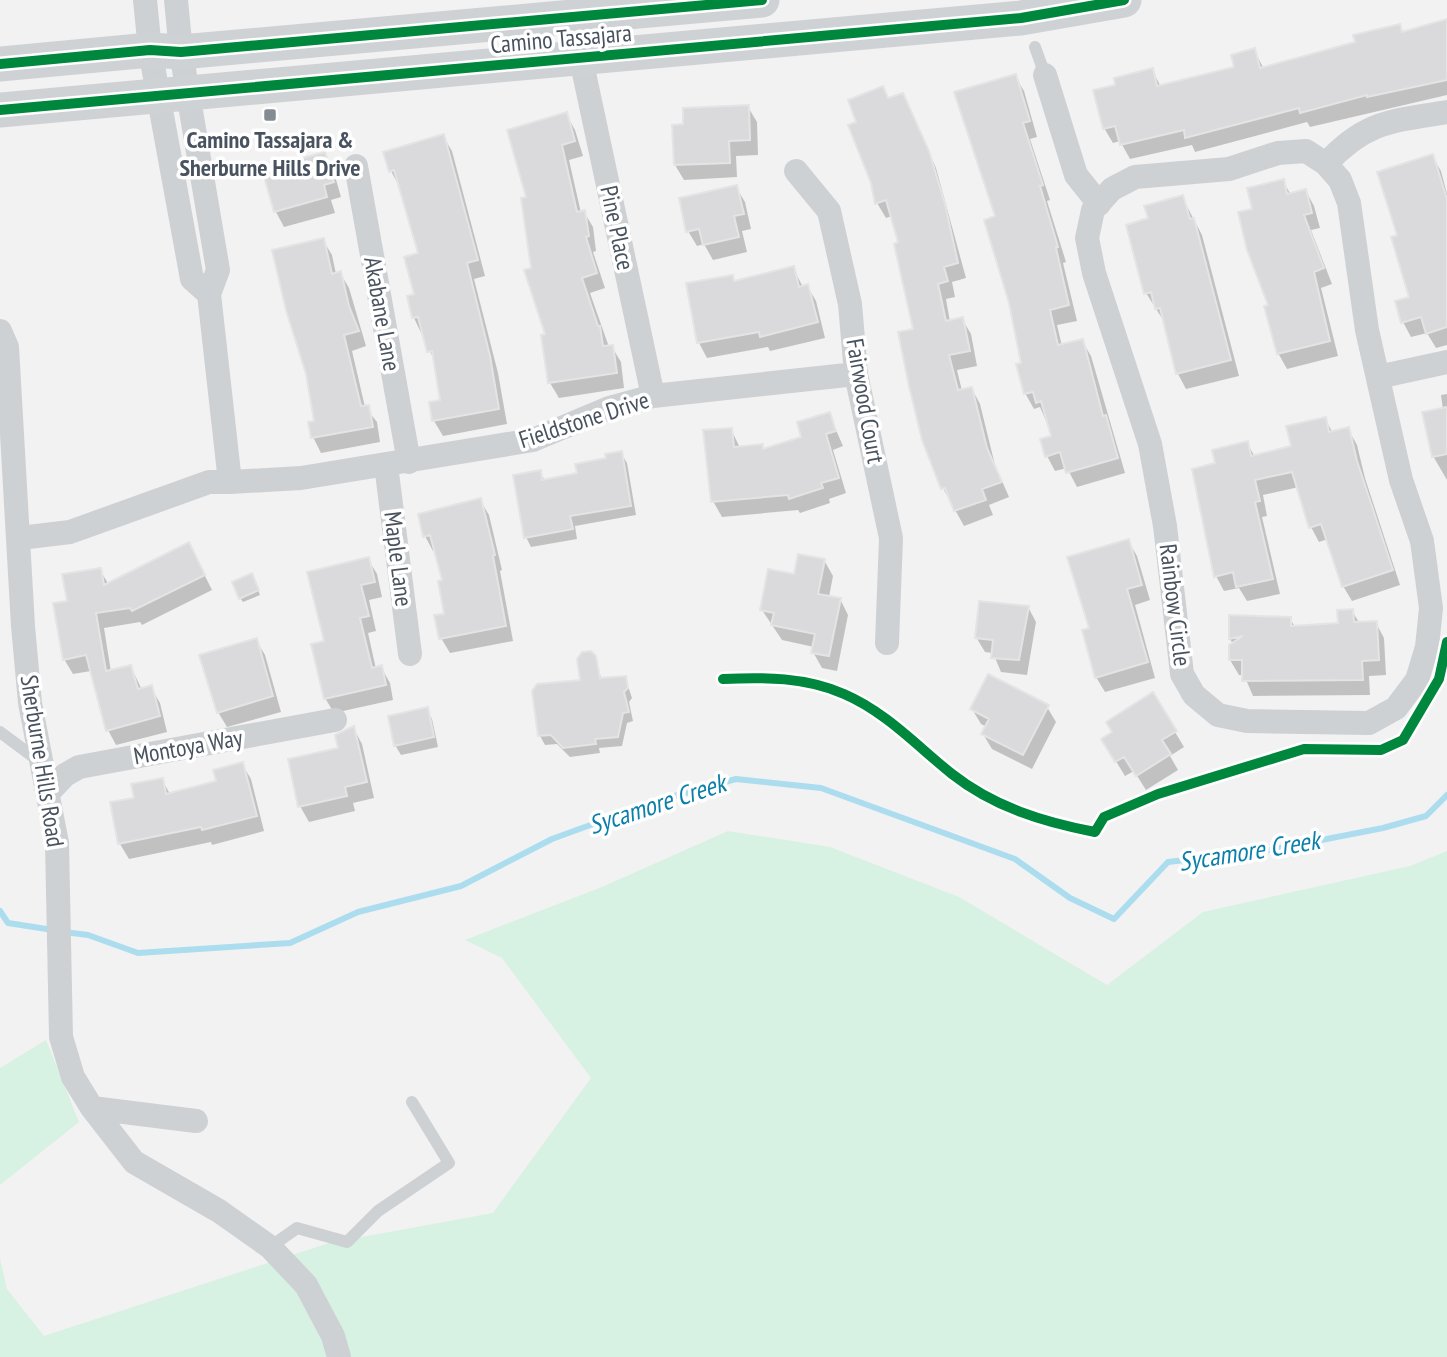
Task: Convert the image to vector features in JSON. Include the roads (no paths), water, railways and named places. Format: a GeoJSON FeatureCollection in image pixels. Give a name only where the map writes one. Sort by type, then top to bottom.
{"type":"FeatureCollection","features":[{"type":"Feature","properties":{"kind":"main road","name":"Camino Tassajara"},"geometry":{"type":"LineString","coordinates":[[0,64],[762,0]]}},
{"type":"Feature","properties":{"kind":"main road","name":"Camino Tassajara"},"geometry":{"type":"LineString","coordinates":[[0,110],[1021,18],[1124,0]]}},
{"type":"Feature","properties":{"kind":"street"},"geometry":{"type":"LineString","coordinates":[[20,538],[69,532],[209,482],[230,482],[209,294],[192,279],[174,95],[165,51],[145,0]]}},
{"type":"Feature","properties":{"kind":"street"},"geometry":{"type":"LineString","coordinates":[[165,51],[176,0]]}},
{"type":"Feature","properties":{"kind":"street","name":"Pine Place"},"geometry":{"type":"LineString","coordinates":[[581,59],[653,397]]}},
{"type":"Feature","properties":{"kind":"street"},"geometry":{"type":"LineString","coordinates":[[1045,75],[1076,174],[1099,204],[1112,189],[1135,177],[1229,169],[1288,152],[1307,151],[1326,164],[1354,136],[1370,128],[1447,112]]}},
{"type":"Feature","properties":{"kind":"street","name":"Rainbow Circle"},"geometry":{"type":"LineString","coordinates":[[1099,204],[1093,210],[1087,238],[1094,272],[1150,444],[1165,526],[1182,674],[1194,695],[1218,715],[1247,721],[1369,723],[1396,708],[1418,680],[1427,647],[1430,608],[1422,541],[1401,480],[1367,330],[1349,203],[1340,180],[1326,164]]}},
{"type":"Feature","properties":{"kind":"street","name":"Akabane Lane"},"geometry":{"type":"LineString","coordinates":[[355,166],[397,464]]}},
{"type":"Feature","properties":{"kind":"street","name":"Fairwood Court"},"geometry":{"type":"LineString","coordinates":[[796,171],[829,211],[850,304],[856,374],[891,538],[887,643]]}},
{"type":"Feature","properties":{"kind":"street","name":"Sherburne Hills Road"},"geometry":{"type":"LineString","coordinates":[[0,331],[7,347],[30,703],[57,843],[61,1037],[73,1077],[92,1108],[134,1161],[219,1211],[270,1247],[306,1285],[333,1336],[339,1357]]}},
{"type":"Feature","properties":{"kind":"street"},"geometry":{"type":"LineString","coordinates":[[1378,377],[1447,362]]}},
{"type":"Feature","properties":{"kind":"street","name":"Fieldstone Drive"},"geometry":{"type":"LineString","coordinates":[[230,482],[301,478],[533,440],[609,408],[653,397],[856,374]]}},
{"type":"Feature","properties":{"kind":"street","name":"Maple Lane"},"geometry":{"type":"LineString","coordinates":[[397,464],[410,653]]}},
{"type":"Feature","properties":{"kind":"street","name":"Montoya Way"},"geometry":{"type":"LineString","coordinates":[[49,792],[65,775],[79,767],[335,720]]}},
{"type":"Feature","properties":{"kind":"street"},"geometry":{"type":"LineString","coordinates":[[92,1108],[196,1121]]}},
{"type":"Feature","properties":{"kind":"lane"},"geometry":{"type":"LineString","coordinates":[[1035,47],[1045,75]]}},
{"type":"Feature","properties":{"kind":"lane"},"geometry":{"type":"LineString","coordinates":[[0,732],[44,765]]}},
{"type":"Feature","properties":{"kind":"lane"},"geometry":{"type":"LineString","coordinates":[[270,1247],[298,1228],[347,1242],[378,1210],[449,1163],[412,1102]]}},
{"type":"Feature","properties":{"kind":"waterway","name":"Sycamore Creek"},"geometry":{"type":"LineString","coordinates":[[64,932],[88,935],[138,953],[290,943],[358,912],[461,886],[552,839],[653,802],[736,779],[821,788],[1015,859],[1070,898],[1114,919],[1168,862],[1270,850],[1383,828],[1426,816],[1447,795]]}},
{"type":"Feature","properties":{"kind":"waterway","name":"Sycamore Creek"},"geometry":{"type":"LineString","coordinates":[[0,911],[8,923],[53,930]]}},
{"type":"Feature","properties":{"kind":"place","name":"Camino Tassajara & Sherburne Hills Drive"},"geometry":{"type":"Point","coordinates":[270,115]}}]}
